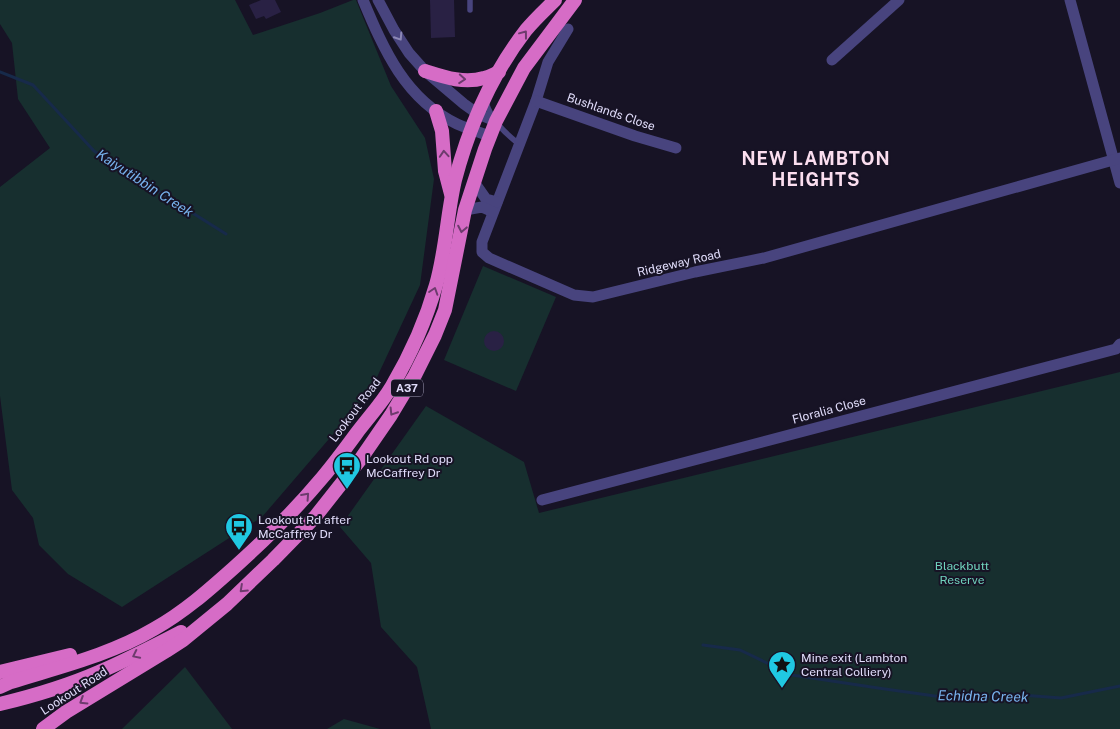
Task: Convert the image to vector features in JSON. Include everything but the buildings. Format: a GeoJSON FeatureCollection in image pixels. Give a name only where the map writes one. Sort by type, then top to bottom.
{"type":"FeatureCollection","features":[{"type":"Feature","properties":{"kind":"highway","name":"Lookout Road"},"geometry":{"type":"LineString","coordinates":[[0,687],[122,646],[189,607],[291,513],[324,476],[392,387],[418,337],[437,283],[455,181],[466,142],[485,98],[499,72],[527,29],[555,0]]}},
{"type":"Feature","properties":{"kind":"highway","name":"Lookout Road"},"geometry":{"type":"LineString","coordinates":[[43,729],[74,707],[166,651],[227,604],[274,560],[315,517],[360,460],[391,415],[415,375],[435,335],[445,310],[465,210],[496,121],[524,68],[575,0]]}},
{"type":"Feature","properties":{"kind":"highway"},"geometry":{"type":"LineString","coordinates":[[425,71],[466,80],[484,78],[499,72]]}},
{"type":"Feature","properties":{"kind":"highway"},"geometry":{"type":"LineString","coordinates":[[436,111],[442,131],[445,171],[452,197]]}},
{"type":"Feature","properties":{"kind":"highway"},"geometry":{"type":"LineString","coordinates":[[0,704],[49,690],[97,673],[211,617]]}},
{"type":"Feature","properties":{"kind":"highway"},"geometry":{"type":"LineString","coordinates":[[0,672],[92,648],[104,652]]}},
{"type":"Feature","properties":{"kind":"street"},"geometry":{"type":"LineString","coordinates":[[363,0],[391,61],[414,91],[436,111],[456,123],[490,136]]}},
{"type":"Feature","properties":{"kind":"street"},"geometry":{"type":"LineString","coordinates":[[378,0],[409,53],[425,71],[478,114],[496,121]]}},
{"type":"Feature","properties":{"kind":"street"},"geometry":{"type":"LineString","coordinates":[[832,60],[899,0]]}},
{"type":"Feature","properties":{"kind":"street"},"geometry":{"type":"LineString","coordinates":[[1070,0],[1117,159],[1120,183]]}},
{"type":"Feature","properties":{"kind":"street","name":"Ridgeway Road"},"geometry":{"type":"LineString","coordinates":[[568,29],[548,62],[536,101],[482,242],[482,252],[489,258],[574,295],[593,297],[764,258],[1117,159]]}},
{"type":"Feature","properties":{"kind":"street","name":"Bushlands Close"},"geometry":{"type":"LineString","coordinates":[[536,101],[635,136],[676,148]]}},
{"type":"Feature","properties":{"kind":"street"},"geometry":{"type":"LineString","coordinates":[[474,182],[486,199],[495,207]]}},
{"type":"Feature","properties":{"kind":"street"},"geometry":{"type":"LineString","coordinates":[[465,210],[495,207]]}},
{"type":"Feature","properties":{"kind":"street","name":"Floralia Close"},"geometry":{"type":"LineString","coordinates":[[542,500],[1116,349],[1120,344]]}},
{"type":"Feature","properties":{"kind":"lane"},"geometry":{"type":"LineString","coordinates":[[470,0],[470,10]]}},
{"type":"Feature","properties":{"kind":"lane"},"geometry":{"type":"LineString","coordinates":[[485,98],[487,106],[502,130],[519,144]]}},
{"type":"Feature","properties":{"kind":"green space"},"geometry":{"type":"Polygon","coordinates":[[[0,0],[235,0],[253,35],[356,0],[391,86],[425,138],[434,179],[420,285],[371,390],[262,517],[122,607],[68,574],[39,545],[33,518],[12,490],[0,396],[0,187],[50,148],[18,99],[12,43],[0,24],[0,0]]]}},
{"type":"Feature","properties":{"kind":"green space"},"geometry":{"type":"Polygon","coordinates":[[[483,266],[556,297],[516,391],[444,360],[483,266]]]}},
{"type":"Feature","properties":{"kind":"green space","name":"Blackbutt Reserve"},"geometry":{"type":"Polygon","coordinates":[[[1120,372],[1120,729],[431,729],[417,667],[381,627],[371,563],[340,527],[426,406],[524,462],[539,513],[1120,372]]]}},
{"type":"Feature","properties":{"kind":"green space"},"geometry":{"type":"Polygon","coordinates":[[[185,667],[232,729],[122,729],[185,667]]]}},
{"type":"Feature","properties":{"kind":"green space"},"geometry":{"type":"Polygon","coordinates":[[[344,719],[380,729],[327,729],[344,719]]]}},
{"type":"Feature","properties":{"kind":"waterway","name":"Kaiyutibbin Creek"},"geometry":{"type":"LineString","coordinates":[[0,72],[33,85],[94,151],[226,234]]}},
{"type":"Feature","properties":{"kind":"waterway","name":"Echidna Creek"},"geometry":{"type":"LineString","coordinates":[[703,645],[740,650],[792,675],[949,698],[1021,695],[1061,698],[1120,686]]}},
{"type":"Feature","properties":{"kind":"place","name":"Lookout Rd opp McCaffrey Dr"},"geometry":{"type":"Point","coordinates":[347,490]}},
{"type":"Feature","properties":{"kind":"place","name":"Lookout Rd after McCaffrey Dr"},"geometry":{"type":"Point","coordinates":[239,551]}},
{"type":"Feature","properties":{"kind":"place","name":"Mine exit (Lambton Central Colliery)"},"geometry":{"type":"Point","coordinates":[782,689]}},
{"type":"Feature","properties":{"kind":"district","name":"NEW LAMBTON HEIGHTS"},"geometry":{"type":"Point","coordinates":[816,168]}}]}
